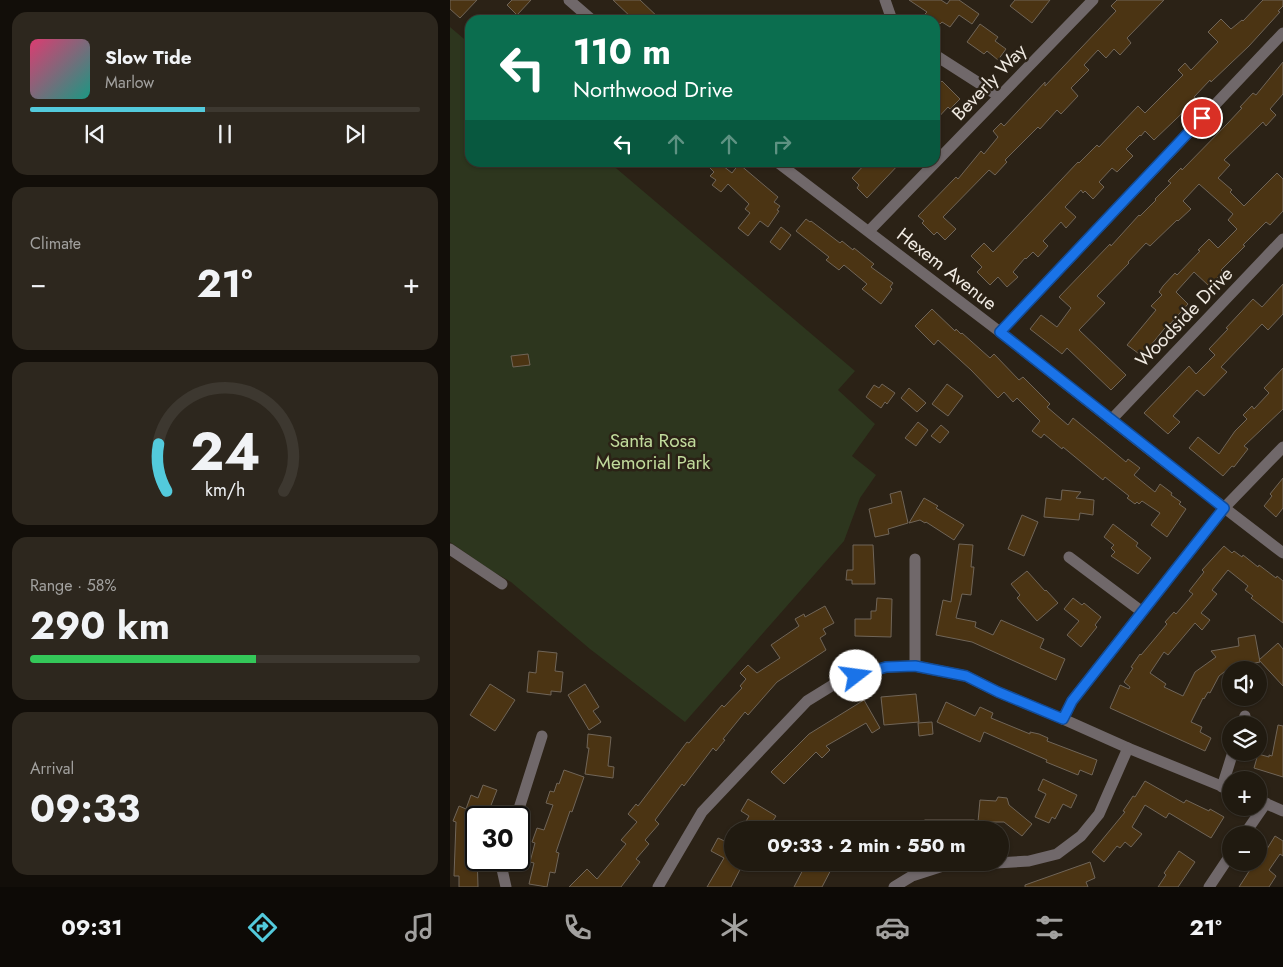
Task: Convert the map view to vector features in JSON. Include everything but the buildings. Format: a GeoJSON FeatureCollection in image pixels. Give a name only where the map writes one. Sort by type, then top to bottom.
{"type":"FeatureCollection","features":[{"type":"Feature","properties":{"kind":"street"},"geometry":{"type":"LineString","coordinates":[[569,0],[586,15]]}},
{"type":"Feature","properties":{"kind":"street"},"geometry":{"type":"LineString","coordinates":[[885,0],[890,15]]}},
{"type":"Feature","properties":{"kind":"street","name":"Beverly Way"},"geometry":{"type":"LineString","coordinates":[[940,157],[1093,0]]}},
{"type":"Feature","properties":{"kind":"street"},"geometry":{"type":"LineString","coordinates":[[1000,332],[1283,33]]}},
{"type":"Feature","properties":{"kind":"street"},"geometry":{"type":"LineString","coordinates":[[940,58],[999,96]]}},
{"type":"Feature","properties":{"kind":"street","name":"Hexem Avenue"},"geometry":{"type":"LineString","coordinates":[[784,167],[1000,332],[1283,553]]}},
{"type":"Feature","properties":{"kind":"street","name":"Beverly Way"},"geometry":{"type":"LineString","coordinates":[[869,231],[931,167]]}},
{"type":"Feature","properties":{"kind":"street","name":"Woodside Drive"},"geometry":{"type":"LineString","coordinates":[[1111,420],[1283,239]]}},
{"type":"Feature","properties":{"kind":"street"},"geometry":{"type":"LineString","coordinates":[[1063,719],[1072,701],[1224,508],[1283,447]]}},
{"type":"Feature","properties":{"kind":"street"},"geometry":{"type":"LineString","coordinates":[[450,549],[502,584]]}},
{"type":"Feature","properties":{"kind":"street"},"geometry":{"type":"LineString","coordinates":[[1069,557],[1141,611]]}},
{"type":"Feature","properties":{"kind":"street"},"geometry":{"type":"LineString","coordinates":[[915,559],[915,666]]}},
{"type":"Feature","properties":{"kind":"street"},"geometry":{"type":"LineString","coordinates":[[658,887],[702,812],[807,701],[841,680],[886,667],[915,666],[966,676],[998,692],[1128,748],[1222,786]]}},
{"type":"Feature","properties":{"kind":"street"},"geometry":{"type":"LineString","coordinates":[[520,806],[542,736]]}},
{"type":"Feature","properties":{"kind":"street"},"geometry":{"type":"LineString","coordinates":[[894,887],[912,876],[943,866],[1029,862],[1057,854],[1081,836],[1099,814],[1128,748]]}},
{"type":"Feature","properties":{"kind":"street"},"geometry":{"type":"LineString","coordinates":[[1267,804],[1283,811]]}},
{"type":"Feature","properties":{"kind":"street"},"geometry":{"type":"LineString","coordinates":[[1209,887],[1222,868]]}},
{"type":"Feature","properties":{"kind":"street"},"geometry":{"type":"LineString","coordinates":[[502,871],[506,887]]}},
{"type":"Feature","properties":{"kind":"green space","name":"Santa Rosa Memorial Park"},"geometry":{"type":"Polygon","coordinates":[[[450,27],[465,40],[465,167],[615,167],[855,371],[838,390],[875,424],[852,456],[876,475],[860,498],[844,541],[685,722],[590,649],[511,582],[450,542],[450,27]]]}},
{"type":"Feature","properties":{"kind":"route"},"geometry":{"type":"LineString","coordinates":[[856,676],[886,667],[915,666],[966,676],[998,692],[1063,719],[1072,701],[1224,508],[1000,332],[1202,118]]}}]}
